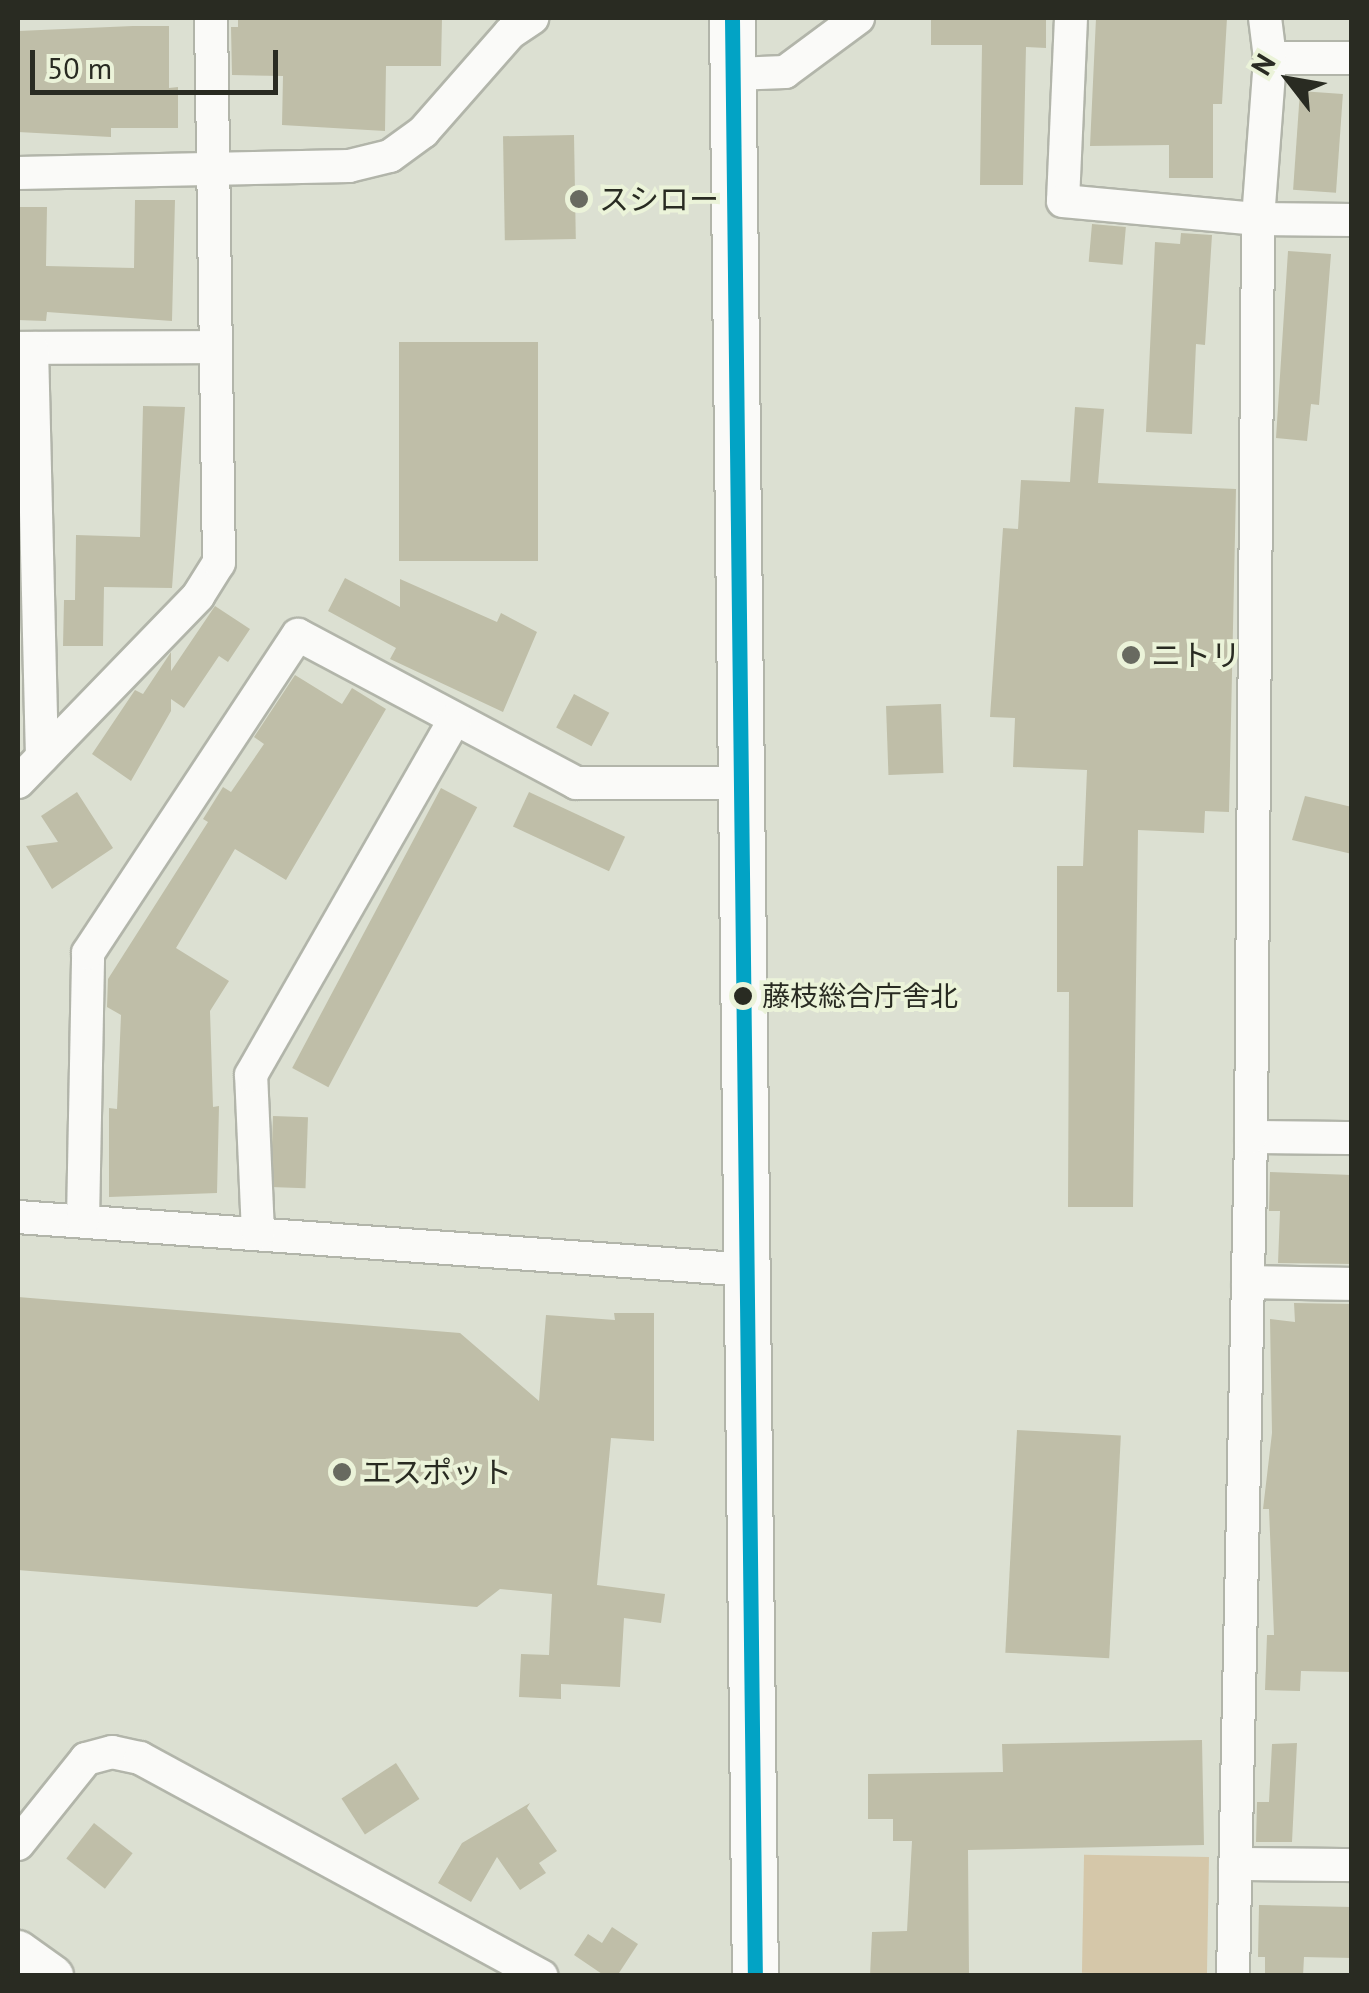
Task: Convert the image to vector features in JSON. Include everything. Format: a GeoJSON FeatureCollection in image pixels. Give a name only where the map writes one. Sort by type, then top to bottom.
{"type":"FeatureCollection","features":[{"type":"Feature","properties":{"kind":"main road"},"geometry":{"type":"LineString","coordinates":[[732,18],[746,783],[755,1976]]}},
{"type":"Feature","properties":{"kind":"street"},"geometry":{"type":"LineString","coordinates":[[18,782],[198,596],[218,563],[211,18]]}},
{"type":"Feature","properties":{"kind":"street"},"geometry":{"type":"LineString","coordinates":[[18,174],[349,166],[390,156],[423,132],[510,33],[532,18]]}},
{"type":"Feature","properties":{"kind":"street"},"geometry":{"type":"LineString","coordinates":[[734,74],[785,72],[858,18]]}},
{"type":"Feature","properties":{"kind":"street"},"geometry":{"type":"LineString","coordinates":[[1070,18],[1063,200],[1258,218],[1352,220]]}},
{"type":"Feature","properties":{"kind":"street"},"geometry":{"type":"LineString","coordinates":[[1232,1976],[1251,1137],[1258,218],[1270,58],[1265,18]]}},
{"type":"Feature","properties":{"kind":"street"},"geometry":{"type":"LineString","coordinates":[[1270,58],[1352,58]]}},
{"type":"Feature","properties":{"kind":"street"},"geometry":{"type":"LineString","coordinates":[[42,757],[25,348],[216,347]]}},
{"type":"Feature","properties":{"kind":"street"},"geometry":{"type":"LineString","coordinates":[[83,1221],[88,953],[298,635],[576,784],[746,783]]}},
{"type":"Feature","properties":{"kind":"street"},"geometry":{"type":"LineString","coordinates":[[258,1233],[250,1075],[455,719]]}},
{"type":"Feature","properties":{"kind":"street"},"geometry":{"type":"LineString","coordinates":[[1251,1137],[1352,1138]]}},
{"type":"Feature","properties":{"kind":"street"},"geometry":{"type":"LineString","coordinates":[[18,1217],[751,1270]]}},
{"type":"Feature","properties":{"kind":"street"},"geometry":{"type":"LineString","coordinates":[[1248,1282],[1352,1284]]}},
{"type":"Feature","properties":{"kind":"street"},"geometry":{"type":"LineString","coordinates":[[18,1844],[86,1759],[112,1752],[140,1758],[542,1976]]}},
{"type":"Feature","properties":{"kind":"street"},"geometry":{"type":"LineString","coordinates":[[1235,1864],[1352,1866]]}},
{"type":"Feature","properties":{"kind":"street"},"geometry":{"type":"LineString","coordinates":[[18,1951],[53,1976]]}},
{"type":"Feature","properties":{"kind":"shaded area"},"geometry":{"type":"Polygon","coordinates":[[[1084,1855],[1209,1857],[1207,1975],[1082,1973],[1084,1855]]]}},
{"type":"Feature","properties":{"kind":"building"},"geometry":{"type":"Polygon","coordinates":[[[238,18],[442,18],[441,66],[386,66],[385,131],[282,125],[283,76],[232,75],[231,27],[238,27],[238,18]]]}},
{"type":"Feature","properties":{"kind":"building"},"geometry":{"type":"Polygon","coordinates":[[[931,18],[1046,18],[1046,48],[1026,47],[1023,185],[980,185],[982,45],[931,45],[931,18]]]}},
{"type":"Feature","properties":{"kind":"building"},"geometry":{"type":"Polygon","coordinates":[[[1096,18],[1227,18],[1222,104],[1213,104],[1213,178],[1169,178],[1169,145],[1090,146],[1096,18]]]}},
{"type":"Feature","properties":{"kind":"building"},"geometry":{"type":"Polygon","coordinates":[[[169,26],[169,88],[178,87],[178,128],[111,128],[111,137],[18,132],[18,31],[169,26]]]}},
{"type":"Feature","properties":{"kind":"building"},"geometry":{"type":"Polygon","coordinates":[[[1300,91],[1343,94],[1336,193],[1293,190],[1300,91]]]}},
{"type":"Feature","properties":{"kind":"building"},"geometry":{"type":"Polygon","coordinates":[[[574,135],[576,239],[505,240],[503,136],[574,135]]]}},
{"type":"Feature","properties":{"kind":"building"},"geometry":{"type":"Polygon","coordinates":[[[135,200],[175,200],[172,321],[47,312],[46,321],[18,320],[18,207],[47,207],[46,266],[134,268],[135,200]]]}},
{"type":"Feature","properties":{"kind":"building"},"geometry":{"type":"Polygon","coordinates":[[[1092,224],[1126,227],[1123,265],[1089,262],[1092,224]]]}},
{"type":"Feature","properties":{"kind":"building"},"geometry":{"type":"Polygon","coordinates":[[[1181,233],[1212,235],[1205,345],[1196,344],[1192,434],[1146,432],[1155,242],[1180,244],[1181,233]]]}},
{"type":"Feature","properties":{"kind":"building"},"geometry":{"type":"Polygon","coordinates":[[[1288,251],[1331,254],[1319,405],[1311,404],[1307,441],[1276,438],[1288,251]]]}},
{"type":"Feature","properties":{"kind":"building"},"geometry":{"type":"Polygon","coordinates":[[[399,342],[538,342],[538,561],[399,561],[399,342]]]}},
{"type":"Feature","properties":{"kind":"building"},"geometry":{"type":"Polygon","coordinates":[[[143,406],[185,407],[172,588],[104,587],[103,646],[63,646],[64,600],[75,600],[76,535],[140,537],[143,406]]]}},
{"type":"Feature","properties":{"kind":"building"},"geometry":{"type":"Polygon","coordinates":[[[1075,407],[1104,409],[1098,483],[1236,489],[1229,812],[1205,811],[1204,833],[1138,830],[1133,1207],[1068,1207],[1069,992],[1057,992],[1057,866],[1083,866],[1087,770],[1013,767],[1015,718],[990,717],[1003,528],[1018,529],[1021,480],[1070,482],[1075,407]]]}},
{"type":"Feature","properties":{"kind":"building"},"geometry":{"type":"Polygon","coordinates":[[[345,578],[400,607],[400,579],[497,622],[501,613],[537,632],[503,712],[390,659],[396,648],[328,611],[345,578]]]}},
{"type":"Feature","properties":{"kind":"building"},"geometry":{"type":"Polygon","coordinates":[[[215,606],[250,629],[228,662],[219,656],[184,708],[171,699],[171,711],[131,781],[92,754],[135,690],[143,694],[171,652],[171,671],[215,606]]]}},
{"type":"Feature","properties":{"kind":"building"},"geometry":{"type":"Polygon","coordinates":[[[295,675],[342,704],[352,688],[386,709],[286,880],[235,849],[176,948],[229,981],[210,1011],[213,1107],[219,1106],[217,1193],[109,1197],[109,1108],[117,1109],[121,1015],[107,1007],[108,979],[208,822],[203,819],[223,787],[231,792],[264,744],[254,737],[295,675]]]}},
{"type":"Feature","properties":{"kind":"building"},"geometry":{"type":"Polygon","coordinates":[[[574,694],[609,713],[591,746],[556,728],[574,694]]]}},
{"type":"Feature","properties":{"kind":"building"},"geometry":{"type":"Polygon","coordinates":[[[941,704],[943,773],[888,775],[886,706],[941,704]]]}},
{"type":"Feature","properties":{"kind":"building"},"geometry":{"type":"Polygon","coordinates":[[[441,788],[477,807],[328,1087],[292,1068],[441,788]]]}},
{"type":"Feature","properties":{"kind":"building"},"geometry":{"type":"Polygon","coordinates":[[[77,792],[113,848],[52,889],[26,846],[58,842],[41,816],[77,792]]]}},
{"type":"Feature","properties":{"kind":"building"},"geometry":{"type":"Polygon","coordinates":[[[529,792],[625,837],[609,871],[513,826],[529,792]]]}},
{"type":"Feature","properties":{"kind":"building"},"geometry":{"type":"Polygon","coordinates":[[[1305,796],[1352,807],[1352,854],[1292,840],[1305,796]]]}},
{"type":"Feature","properties":{"kind":"building"},"geometry":{"type":"Polygon","coordinates":[[[273,1116],[308,1117],[306,1188],[271,1187],[273,1116]]]}},
{"type":"Feature","properties":{"kind":"building"},"geometry":{"type":"Polygon","coordinates":[[[1270,1172],[1352,1175],[1352,1264],[1278,1263],[1280,1211],[1269,1211],[1270,1172]]]}},
{"type":"Feature","properties":{"kind":"building"},"geometry":{"type":"Polygon","coordinates":[[[18,1297],[460,1333],[539,1401],[546,1315],[615,1320],[614,1313],[654,1313],[654,1441],[611,1438],[597,1585],[665,1594],[661,1623],[624,1618],[620,1687],[561,1684],[561,1699],[519,1697],[521,1654],[549,1655],[552,1594],[500,1589],[477,1607],[18,1570],[18,1297]]]}},
{"type":"Feature","properties":{"kind":"building"},"geometry":{"type":"Polygon","coordinates":[[[1294,1303],[1352,1304],[1352,1672],[1301,1671],[1300,1691],[1265,1690],[1267,1635],[1274,1635],[1269,1509],[1263,1509],[1272,1433],[1270,1319],[1295,1322],[1294,1303]]]}},
{"type":"Feature","properties":{"kind":"building"},"geometry":{"type":"Polygon","coordinates":[[[1017,1430],[1121,1435],[1109,1658],[1005,1653],[1017,1430]]]}},
{"type":"Feature","properties":{"kind":"building"},"geometry":{"type":"Polygon","coordinates":[[[1202,1740],[1204,1845],[968,1850],[969,1976],[870,1976],[872,1932],[907,1931],[912,1841],[893,1841],[893,1819],[868,1819],[868,1774],[1003,1772],[1002,1744],[1202,1740]]]}},
{"type":"Feature","properties":{"kind":"building"},"geometry":{"type":"Polygon","coordinates":[[[1297,1743],[1292,1842],[1256,1842],[1257,1802],[1269,1802],[1272,1744],[1297,1743]]]}},
{"type":"Feature","properties":{"kind":"building"},"geometry":{"type":"Polygon","coordinates":[[[396,1763],[419,1799],[365,1834],[341,1798],[396,1763]]]}},
{"type":"Feature","properties":{"kind":"building"},"geometry":{"type":"Polygon","coordinates":[[[530,1803],[527,1808],[557,1851],[539,1863],[546,1873],[520,1890],[497,1857],[471,1902],[438,1883],[462,1843],[530,1803]]]}},
{"type":"Feature","properties":{"kind":"building"},"geometry":{"type":"Polygon","coordinates":[[[94,1823],[133,1853],[105,1889],[66,1858],[94,1823]]]}},
{"type":"Feature","properties":{"kind":"building"},"geometry":{"type":"Polygon","coordinates":[[[1259,1905],[1352,1907],[1352,1958],[1304,1957],[1303,1976],[1265,1976],[1265,1957],[1258,1957],[1259,1905]]]}},
{"type":"Feature","properties":{"kind":"building"},"geometry":{"type":"Polygon","coordinates":[[[612,1927],[638,1944],[617,1976],[605,1976],[574,1955],[588,1934],[602,1943],[612,1927]]]}},
{"type":"Feature","properties":{"kind":"transit line"},"geometry":{"type":"LineString","coordinates":[[732,18],[755,1976]]}},
{"type":"Feature","properties":{"kind":"place","name":"スシロー"},"geometry":{"type":"Point","coordinates":[579,199]}},
{"type":"Feature","properties":{"kind":"place","name":"ニトリ"},"geometry":{"type":"Point","coordinates":[1131,655]}},
{"type":"Feature","properties":{"kind":"place","name":"藤枝総合庁舎北"},"geometry":{"type":"Point","coordinates":[743,996]}},
{"type":"Feature","properties":{"kind":"place","name":"エスポット"},"geometry":{"type":"Point","coordinates":[342,1472]}}]}
